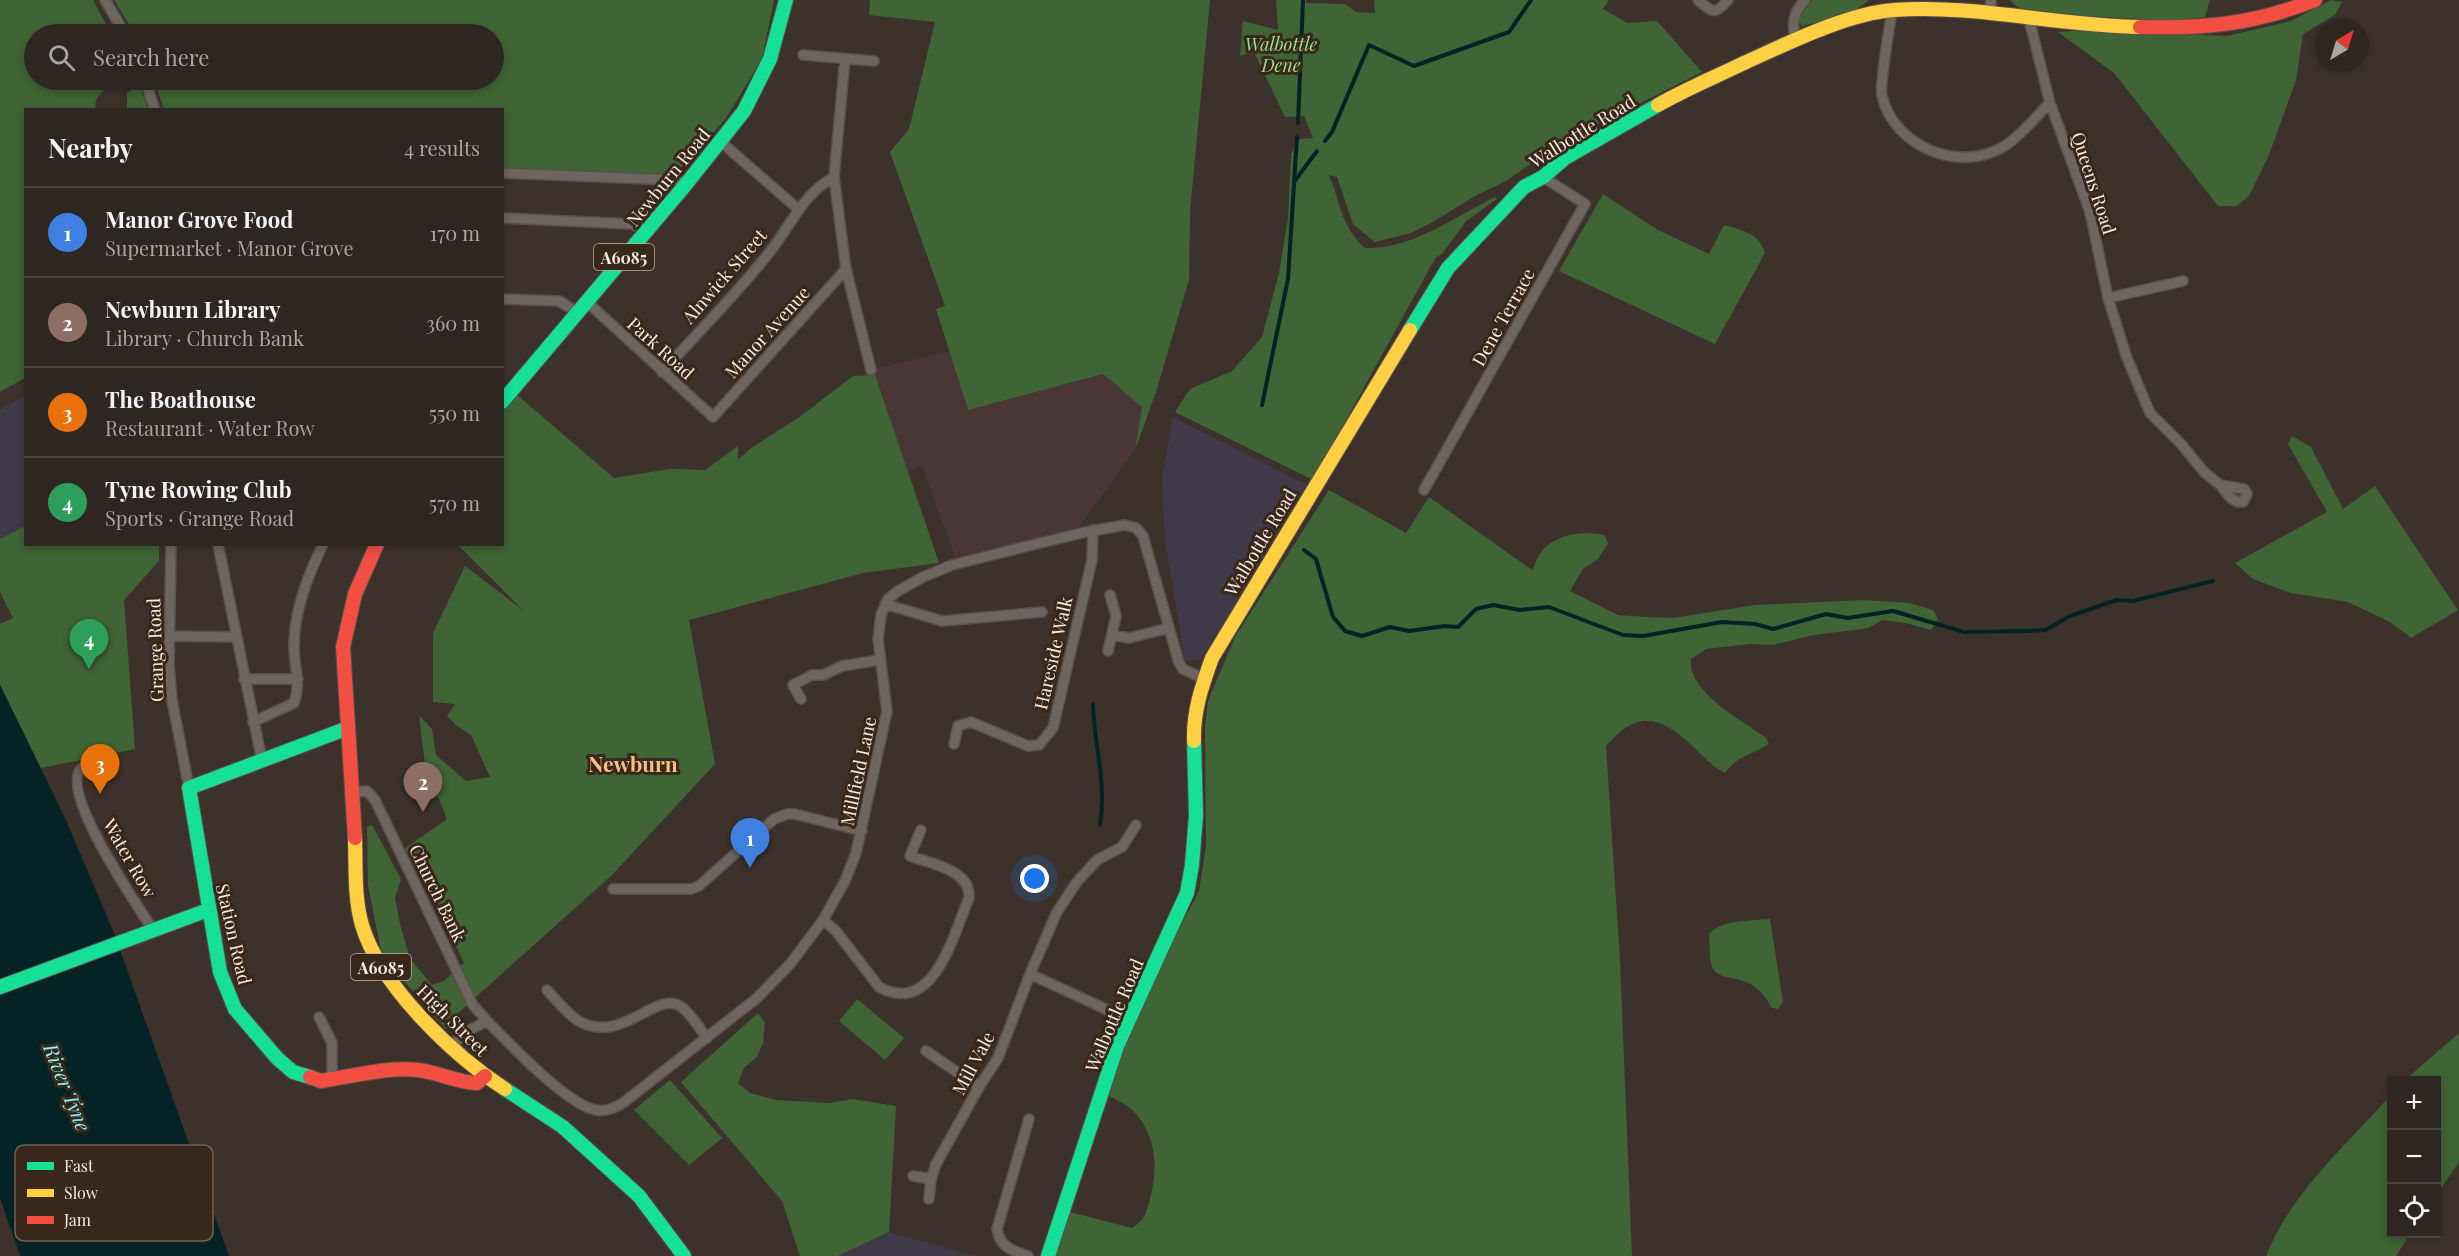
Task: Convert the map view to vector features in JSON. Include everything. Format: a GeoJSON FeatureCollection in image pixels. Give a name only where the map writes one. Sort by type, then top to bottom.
{"type":"FeatureCollection","features":[{"type":"Feature","properties":{"kind":"street"},"geometry":{"type":"LineString","coordinates":[[105,0],[119,24]]}},
{"type":"Feature","properties":{"kind":"street","name":"Newburn Road"},"geometry":{"type":"LineString","coordinates":[[504,400],[687,183],[744,111],[770,60],[786,0]]}},
{"type":"Feature","properties":{"kind":"street"},"geometry":{"type":"LineString","coordinates":[[1698,0],[1709,10],[1715,11],[1720,10],[1728,0]]}},
{"type":"Feature","properties":{"kind":"street"},"geometry":{"type":"LineString","coordinates":[[1795,40],[1792,24],[1799,6],[1805,0]]}},
{"type":"Feature","properties":{"kind":"street"},"geometry":{"type":"LineString","coordinates":[[2050,103],[2004,146],[1981,157],[1951,157],[1920,147],[1896,124],[1881,95],[1892,10],[1991,7],[2029,19],[2127,27],[2225,25],[2279,14],[2315,0]]}},
{"type":"Feature","properties":{"kind":"street","name":"Walbottle Road"},"geometry":{"type":"LineString","coordinates":[[1048,1256],[1117,1046],[1154,967],[1190,881],[1196,815],[1193,724],[1204,679],[1212,658],[1448,268],[1524,187],[1543,177],[1565,158],[1674,96],[1795,40],[1847,21],[1892,10]]}},
{"type":"Feature","properties":{"kind":"street","name":"Queens Road"},"geometry":{"type":"LineString","coordinates":[[2029,19],[2050,103],[2090,212],[2108,298],[2127,358],[2150,413],[2182,445],[2204,472],[2220,485]]}},
{"type":"Feature","properties":{"kind":"street"},"geometry":{"type":"LineString","coordinates":[[803,55],[874,61]]}},
{"type":"Feature","properties":{"kind":"street"},"geometry":{"type":"LineString","coordinates":[[845,58],[834,177],[846,269],[871,370]]}},
{"type":"Feature","properties":{"kind":"street"},"geometry":{"type":"LineString","coordinates":[[148,90],[154,108]]}},
{"type":"Feature","properties":{"kind":"street"},"geometry":{"type":"LineString","coordinates":[[720,141],[798,208]]}},
{"type":"Feature","properties":{"kind":"street"},"geometry":{"type":"LineString","coordinates":[[504,173],[675,180],[687,183]]}},
{"type":"Feature","properties":{"kind":"street","name":"Alnwick Street"},"geometry":{"type":"LineString","coordinates":[[662,372],[773,248],[798,208],[815,189],[834,177]]}},
{"type":"Feature","properties":{"kind":"street","name":"Dene Terrace"},"geometry":{"type":"LineString","coordinates":[[1424,490],[1585,204],[1543,177]]}},
{"type":"Feature","properties":{"kind":"street"},"geometry":{"type":"LineString","coordinates":[[504,218],[633,224],[646,231]]}},
{"type":"Feature","properties":{"kind":"street","name":"Manor Avenue"},"geometry":{"type":"LineString","coordinates":[[713,417],[846,269]]}},
{"type":"Feature","properties":{"kind":"street"},"geometry":{"type":"LineString","coordinates":[[2108,298],[2182,282]]}},
{"type":"Feature","properties":{"kind":"street","name":"Park Road"},"geometry":{"type":"LineString","coordinates":[[504,299],[559,301],[583,308],[713,417]]}},
{"type":"Feature","properties":{"kind":"street"},"geometry":{"type":"LineString","coordinates":[[1042,612],[942,621],[885,604],[898,591],[952,565],[1093,530],[1125,525],[1136,528],[1143,536],[1179,663],[1183,669],[1204,679]]}},
{"type":"Feature","properties":{"kind":"street","name":"Hareside Walk"},"geometry":{"type":"LineString","coordinates":[[954,744],[958,726],[971,722],[1028,747],[1039,745],[1053,728],[1092,560],[1093,530]]}},
{"type":"Feature","properties":{"kind":"street","name":"Grange Road"},"geometry":{"type":"LineString","coordinates":[[171,546],[172,700],[189,788]]}},
{"type":"Feature","properties":{"kind":"street"},"geometry":{"type":"LineString","coordinates":[[218,546],[262,761]]}},
{"type":"Feature","properties":{"kind":"street"},"geometry":{"type":"LineString","coordinates":[[253,722],[294,703],[299,690],[294,645],[297,610],[307,579],[322,546]]}},
{"type":"Feature","properties":{"kind":"street","name":"A6085"},"geometry":{"type":"LineString","coordinates":[[348,728],[343,647],[350,609],[362,573],[376,546]]}},
{"type":"Feature","properties":{"kind":"street"},"geometry":{"type":"LineString","coordinates":[[1108,651],[1116,616],[1110,595]]}},
{"type":"Feature","properties":{"kind":"street","name":"Millfield Lane"},"geometry":{"type":"LineString","coordinates":[[487,1021],[540,1073],[581,1104],[596,1110],[614,1108],[757,999],[776,981],[823,920],[848,874],[862,831],[887,711],[878,639],[885,604]]}},
{"type":"Feature","properties":{"kind":"street"},"geometry":{"type":"LineString","coordinates":[[1112,635],[1129,638],[1169,628]]}},
{"type":"Feature","properties":{"kind":"street"},"geometry":{"type":"LineString","coordinates":[[170,636],[235,637]]}},
{"type":"Feature","properties":{"kind":"street"},"geometry":{"type":"LineString","coordinates":[[801,699],[794,685],[812,675],[823,675],[850,664],[879,660]]}},
{"type":"Feature","properties":{"kind":"street"},"geometry":{"type":"LineString","coordinates":[[244,679],[298,679]]}},
{"type":"Feature","properties":{"kind":"street"},"geometry":{"type":"LineString","coordinates":[[189,788],[348,728]]}},
{"type":"Feature","properties":{"kind":"street","name":"High Street"},"geometry":{"type":"LineString","coordinates":[[348,728],[359,909],[369,946],[386,974],[451,1047],[485,1076],[563,1127],[639,1196],[684,1256]]}},
{"type":"Feature","properties":{"kind":"street","name":"Water Row"},"geometry":{"type":"LineString","coordinates":[[82,768],[76,778],[80,798],[88,818],[113,866],[153,930]]}},
{"type":"Feature","properties":{"kind":"street","name":"Station Road"},"geometry":{"type":"LineString","coordinates":[[189,788],[220,972],[235,1009],[277,1058],[293,1072],[312,1079],[332,1080],[404,1069],[440,1072],[471,1083],[477,1083],[485,1076]]}},
{"type":"Feature","properties":{"kind":"street","name":"Church Bank"},"geometry":{"type":"LineString","coordinates":[[352,792],[367,791],[375,800],[473,1005],[487,1021]]}},
{"type":"Feature","properties":{"kind":"street"},"geometry":{"type":"LineString","coordinates":[[613,889],[690,889],[699,886],[774,819],[787,814],[862,831]]}},
{"type":"Feature","properties":{"kind":"street","name":"Mill Vale"},"geometry":{"type":"LineString","coordinates":[[929,1198],[931,1179],[936,1164],[998,1058],[1030,974],[1057,912],[1076,884],[1097,860],[1122,847],[1136,825]]}},
{"type":"Feature","properties":{"kind":"street"},"geometry":{"type":"LineString","coordinates":[[823,920],[836,931],[879,987],[887,991],[906,994],[916,991],[931,980],[969,898],[969,890],[960,876],[910,856],[921,830]]}},
{"type":"Feature","properties":{"kind":"street"},"geometry":{"type":"LineString","coordinates":[[0,987],[208,910]]}},
{"type":"Feature","properties":{"kind":"street"},"geometry":{"type":"LineString","coordinates":[[1030,974],[1129,1020]]}},
{"type":"Feature","properties":{"kind":"street"},"geometry":{"type":"LineString","coordinates":[[547,990],[576,1019],[600,1027],[632,1021],[659,1004],[674,1003],[686,1011],[707,1038]]}},
{"type":"Feature","properties":{"kind":"street"},"geometry":{"type":"LineString","coordinates":[[319,1017],[332,1043],[332,1080]]}},
{"type":"Feature","properties":{"kind":"street"},"geometry":{"type":"LineString","coordinates":[[451,1047],[466,1032],[487,1021]]}},
{"type":"Feature","properties":{"kind":"street"},"geometry":{"type":"LineString","coordinates":[[926,1052],[979,1087]]}},
{"type":"Feature","properties":{"kind":"street"},"geometry":{"type":"LineString","coordinates":[[1028,1256],[1007,1249],[999,1239],[997,1228],[1029,1119]]}},
{"type":"Feature","properties":{"kind":"street"},"geometry":{"type":"LineString","coordinates":[[913,1176],[931,1179]]}},
{"type":"Feature","properties":{"kind":"shaded area"},"geometry":{"type":"Polygon","coordinates":[[[949,351],[968,410],[1103,374],[1142,407],[1135,450],[1076,531],[955,557],[922,466],[907,471],[875,375],[871,370],[949,351]]]}},
{"type":"Feature","properties":{"kind":"shaded area"},"geometry":{"type":"Polygon","coordinates":[[[24,396],[24,527],[0,539],[0,410],[24,396]]]}},
{"type":"Feature","properties":{"kind":"shaded area"},"geometry":{"type":"Polygon","coordinates":[[[1173,417],[1309,486],[1200,660],[1185,661],[1165,541],[1162,477],[1173,417]]]}},
{"type":"Feature","properties":{"kind":"shaded area"},"geometry":{"type":"Polygon","coordinates":[[[889,1232],[975,1256],[838,1256],[889,1232]]]}},
{"type":"Feature","properties":{"kind":"green space"},"geometry":{"type":"Polygon","coordinates":[[[0,0],[93,0],[106,24],[24,24],[24,90],[104,90],[96,100],[96,108],[24,108],[24,379],[0,392],[0,0]]]}},
{"type":"Feature","properties":{"kind":"green space"},"geometry":{"type":"Polygon","coordinates":[[[114,0],[774,0],[762,59],[726,118],[677,176],[504,169],[504,108],[164,108],[157,90],[504,90],[504,24],[129,24],[114,0]]]}},
{"type":"Feature","properties":{"kind":"green space"},"geometry":{"type":"Polygon","coordinates":[[[870,0],[1210,0],[1190,211],[1189,280],[1156,392],[1135,450],[1142,407],[1103,374],[968,410],[936,309],[945,306],[890,152],[909,129],[935,22],[869,15],[870,0]]]}},
{"type":"Feature","properties":{"kind":"green space","name":"Walbottle Dene"},"geometry":{"type":"Polygon","coordinates":[[[1276,0],[1345,4],[1356,12],[1375,13],[1374,0],[1609,0],[1603,9],[1627,23],[1657,21],[1702,72],[1559,144],[1506,181],[1411,233],[1375,242],[1353,224],[1337,177],[1329,175],[1342,214],[1350,230],[1365,248],[1399,244],[1416,238],[1495,197],[1497,199],[1466,221],[1442,254],[1436,257],[1313,480],[1175,412],[1190,389],[1232,371],[1262,337],[1279,273],[1288,218],[1291,154],[1300,139],[1313,138],[1304,116],[1285,117],[1254,52],[1240,56],[1243,21],[1278,30],[1276,0]]]}},
{"type":"Feature","properties":{"kind":"green space"},"geometry":{"type":"Polygon","coordinates":[[[1812,0],[1869,0],[1850,14],[1802,26],[1798,19],[1812,0]]]}},
{"type":"Feature","properties":{"kind":"green space"},"geometry":{"type":"Polygon","coordinates":[[[2010,0],[2210,0],[2205,17],[2179,21],[2045,14],[2017,7],[2010,0]]]}},
{"type":"Feature","properties":{"kind":"green space"},"geometry":{"type":"Polygon","coordinates":[[[2331,0],[2342,2],[2335,15],[2330,18],[2315,18],[2315,27],[2303,34],[2296,80],[2269,155],[2249,196],[2237,206],[2218,206],[2114,73],[2058,32],[2089,30],[2227,36],[2291,21],[2331,0]]]}},
{"type":"Feature","properties":{"kind":"green space"},"geometry":{"type":"Polygon","coordinates":[[[131,90],[141,90],[148,108],[127,108],[127,93],[131,90]]]}},
{"type":"Feature","properties":{"kind":"green space"},"geometry":{"type":"Polygon","coordinates":[[[1603,194],[1658,230],[1709,254],[1724,225],[1749,234],[1759,241],[1765,253],[1715,344],[1559,271],[1603,194]]]}},
{"type":"Feature","properties":{"kind":"green space"},"geometry":{"type":"Polygon","coordinates":[[[875,375],[939,563],[863,573],[689,620],[715,764],[612,875],[457,1014],[468,1024],[446,1029],[382,956],[368,885],[367,827],[372,825],[401,879],[395,898],[410,959],[432,985],[444,981],[464,963],[425,880],[416,871],[404,849],[447,819],[425,764],[419,715],[432,729],[436,755],[466,781],[490,777],[471,735],[447,716],[455,704],[433,702],[433,633],[465,566],[524,611],[459,546],[504,546],[504,408],[516,394],[614,478],[669,469],[705,470],[738,446],[738,460],[751,448],[798,418],[853,376],[875,375]]]}},
{"type":"Feature","properties":{"kind":"green space"},"geometry":{"type":"Polygon","coordinates":[[[2292,436],[2311,447],[2343,509],[2375,486],[2458,610],[2411,638],[2390,622],[2348,602],[2291,593],[2253,579],[2235,563],[2327,512],[2288,444],[2292,436]]]}},
{"type":"Feature","properties":{"kind":"green space"},"geometry":{"type":"Polygon","coordinates":[[[1329,490],[1406,533],[1429,497],[1532,570],[1543,550],[1554,541],[1575,534],[1604,535],[1608,543],[1598,559],[1583,569],[1570,591],[1618,615],[1673,618],[1755,605],[1863,600],[1909,603],[1933,610],[1938,619],[1931,630],[1906,623],[1882,620],[1869,628],[1814,635],[1773,645],[1750,644],[1706,649],[1691,659],[1692,671],[1706,693],[1765,737],[1769,743],[1735,762],[1725,773],[1673,730],[1649,721],[1627,727],[1606,746],[1620,960],[1632,1256],[1055,1256],[1066,1211],[1132,1228],[1140,1222],[1146,1211],[1154,1174],[1150,1138],[1139,1117],[1130,1108],[1106,1094],[1142,999],[1199,891],[1206,846],[1205,726],[1208,701],[1235,637],[1329,490]]]}},
{"type":"Feature","properties":{"kind":"green space"},"geometry":{"type":"Polygon","coordinates":[[[24,527],[24,546],[159,546],[159,561],[124,600],[135,749],[41,768],[0,685],[0,624],[13,618],[0,592],[0,539],[24,527]]]}},
{"type":"Feature","properties":{"kind":"green space"},"geometry":{"type":"Polygon","coordinates":[[[1770,919],[1783,1002],[1778,1009],[1772,1008],[1761,993],[1750,984],[1714,971],[1710,955],[1709,934],[1714,929],[1729,923],[1770,919]]]}},
{"type":"Feature","properties":{"kind":"green space"},"geometry":{"type":"Polygon","coordinates":[[[857,999],[904,1038],[885,1060],[839,1021],[857,999]]]}},
{"type":"Feature","properties":{"kind":"green space"},"geometry":{"type":"Polygon","coordinates":[[[758,1013],[765,1022],[763,1043],[757,1057],[744,1068],[738,1083],[750,1093],[776,1100],[829,1103],[853,1099],[896,1106],[889,1232],[838,1256],[800,1256],[782,1201],[681,1082],[758,1013]]]}},
{"type":"Feature","properties":{"kind":"green space"},"geometry":{"type":"Polygon","coordinates":[[[2459,1033],[2459,1162],[2441,1188],[2441,1076],[2410,1076],[2459,1033]]]}},
{"type":"Feature","properties":{"kind":"green space"},"geometry":{"type":"Polygon","coordinates":[[[670,1080],[722,1138],[689,1165],[634,1110],[670,1080]]]}},
{"type":"Feature","properties":{"kind":"green space"},"geometry":{"type":"Polygon","coordinates":[[[2387,1099],[2387,1238],[2407,1238],[2396,1256],[2266,1256],[2290,1211],[2338,1151],[2387,1099]]]}},
{"type":"Feature","properties":{"kind":"water","name":"River Tyne"},"geometry":{"type":"Polygon","coordinates":[[[0,685],[66,820],[114,933],[189,1145],[15,1145],[15,1241],[213,1241],[213,1211],[229,1256],[20,1256],[0,1198],[0,685]]]}},
{"type":"Feature","properties":{"kind":"waterway"},"geometry":{"type":"LineString","coordinates":[[1298,123],[1303,0]]}},
{"type":"Feature","properties":{"kind":"waterway"},"geometry":{"type":"LineString","coordinates":[[1325,141],[1332,132],[1369,45],[1414,66],[1509,32],[1531,0]]}},
{"type":"Feature","properties":{"kind":"waterway"},"geometry":{"type":"LineString","coordinates":[[1262,405],[1288,279],[1297,137]]}},
{"type":"Feature","properties":{"kind":"waterway"},"geometry":{"type":"LineString","coordinates":[[1294,182],[1317,151]]}},
{"type":"Feature","properties":{"kind":"waterway"},"geometry":{"type":"LineString","coordinates":[[1304,550],[1316,559],[1333,617],[1345,631],[1362,636],[1390,627],[1409,631],[1445,626],[1458,627],[1476,609],[1493,605],[1520,610],[1549,607],[1623,635],[1643,636],[1722,622],[1755,624],[1773,629],[1826,614],[1848,618],[1893,611],[1964,632],[2046,630],[2070,616],[2117,600],[2133,601],[2213,581]]}},
{"type":"Feature","properties":{"kind":"waterway"},"geometry":{"type":"LineString","coordinates":[[1093,704],[1102,794],[1100,825]]}},
{"type":"Feature","properties":{"kind":"traffic: fast"},"geometry":{"type":"LineString","coordinates":[[504,400],[687,183],[744,111],[770,59],[786,0]]}},
{"type":"Feature","properties":{"kind":"traffic: fast"},"geometry":{"type":"LineString","coordinates":[[1410,330],[1448,268],[1524,187],[1543,177],[1565,158],[1658,105]]}},
{"type":"Feature","properties":{"kind":"traffic: fast"},"geometry":{"type":"LineString","coordinates":[[310,1077],[293,1072],[277,1058],[235,1009],[220,972],[189,788],[348,728]]}},
{"type":"Feature","properties":{"kind":"traffic: fast"},"geometry":{"type":"LineString","coordinates":[[1048,1256],[1117,1046],[1187,893],[1196,815],[1194,741]]}},
{"type":"Feature","properties":{"kind":"traffic: fast"},"geometry":{"type":"LineString","coordinates":[[0,987],[208,910]]}},
{"type":"Feature","properties":{"kind":"traffic: fast"},"geometry":{"type":"LineString","coordinates":[[505,1089],[563,1127],[639,1196],[684,1256]]}},
{"type":"Feature","properties":{"kind":"traffic: slow"},"geometry":{"type":"LineString","coordinates":[[1658,105],[1798,39],[1837,23],[1876,12],[1955,10],[2109,26],[2140,27]]}},
{"type":"Feature","properties":{"kind":"traffic: slow"},"geometry":{"type":"LineString","coordinates":[[1194,741],[1197,709],[1212,658],[1410,330]]}},
{"type":"Feature","properties":{"kind":"traffic: slow"},"geometry":{"type":"LineString","coordinates":[[355,838],[359,915],[371,948],[385,972],[401,995],[442,1038],[463,1058],[505,1089]]}},
{"type":"Feature","properties":{"kind":"traffic: jam"},"geometry":{"type":"LineString","coordinates":[[2140,27],[2207,26],[2250,20],[2315,0]]}},
{"type":"Feature","properties":{"kind":"traffic: jam"},"geometry":{"type":"LineString","coordinates":[[355,838],[343,647],[355,594],[376,546]]}},
{"type":"Feature","properties":{"kind":"traffic: jam"},"geometry":{"type":"LineString","coordinates":[[310,1077],[321,1081],[407,1069],[425,1071],[470,1083],[477,1083],[485,1076]]}},
{"type":"Feature","properties":{"kind":"place","name":"Tyne Rowing Club"},"geometry":{"type":"Point","coordinates":[89,669]}},
{"type":"Feature","properties":{"kind":"place","name":"The Boathouse"},"geometry":{"type":"Point","coordinates":[100,794]}},
{"type":"Feature","properties":{"kind":"place","name":"Newburn Library"},"geometry":{"type":"Point","coordinates":[423,812]}},
{"type":"Feature","properties":{"kind":"place","name":"Manor Grove Food"},"geometry":{"type":"Point","coordinates":[750,868]}},
{"type":"Feature","properties":{"kind":"district","name":"Newburn"},"geometry":{"type":"Point","coordinates":[633,763]}}]}
